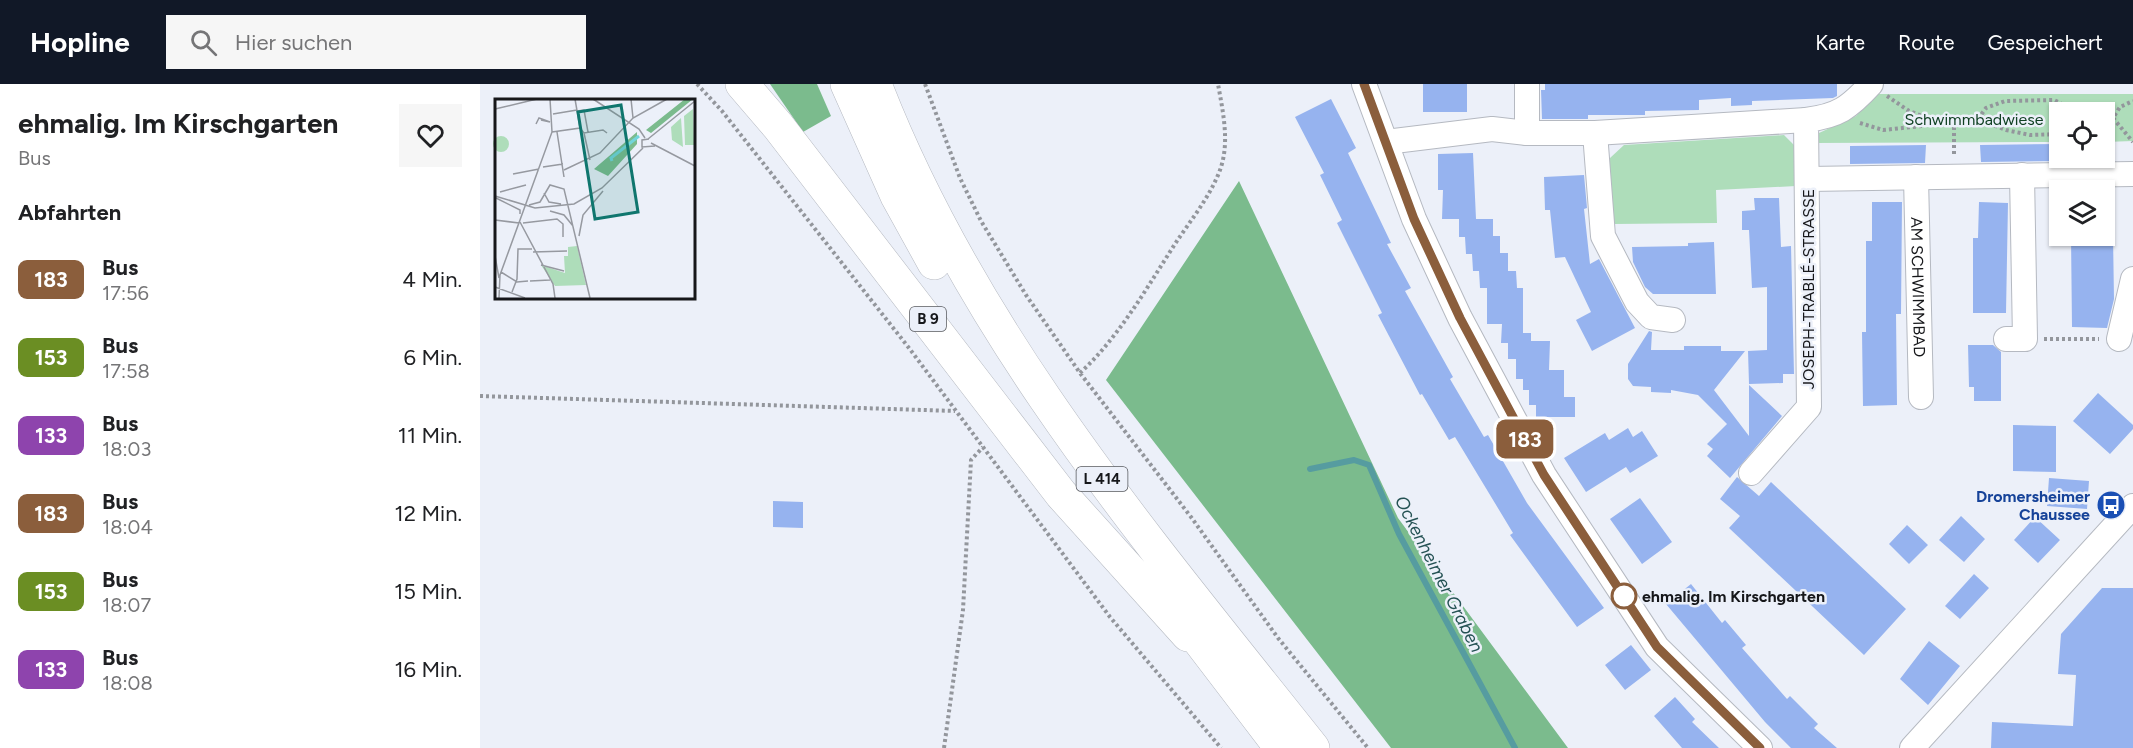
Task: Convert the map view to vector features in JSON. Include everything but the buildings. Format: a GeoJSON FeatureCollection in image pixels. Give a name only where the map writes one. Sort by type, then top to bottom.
{"type":"FeatureCollection","features":[{"type":"Feature","properties":{"kind":"highway","name":"B 9"},"geometry":{"type":"LineString","coordinates":[[742,84],[778,126],[1061,494],[1160,607],[1216,663]]}},
{"type":"Feature","properties":{"kind":"highway","name":"L 414"},"geometry":{"type":"LineString","coordinates":[[847,84],[897,196],[981,340],[1075,477],[1281,748]]}},
{"type":"Feature","properties":{"kind":"highway","name":"L 414"},"geometry":{"type":"LineString","coordinates":[[875,84],[946,240],[1025,369],[1106,485],[1312,748]]}},
{"type":"Feature","properties":{"kind":"street"},"geometry":{"type":"LineString","coordinates":[[1364,84],[1414,219],[1460,318],[1544,475],[1657,647],[1761,748]]}},
{"type":"Feature","properties":{"kind":"street"},"geometry":{"type":"LineString","coordinates":[[1527,84],[1527,133]]}},
{"type":"Feature","properties":{"kind":"street"},"geometry":{"type":"LineString","coordinates":[[1386,142],[1492,129],[1527,133],[1595,134],[1806,120],[1831,117],[1876,88]]}},
{"type":"Feature","properties":{"kind":"street","name":"JOSEPH-TRABLÉ-STRASSE"},"geometry":{"type":"LineString","coordinates":[[1751,473],[1809,407],[1806,120]]}},
{"type":"Feature","properties":{"kind":"street"},"geometry":{"type":"LineString","coordinates":[[1595,134],[1603,236],[1637,302],[1651,317],[1673,320]]}},
{"type":"Feature","properties":{"kind":"street"},"geometry":{"type":"LineString","coordinates":[[1808,179],[2133,174]]}},
{"type":"Feature","properties":{"kind":"street"},"geometry":{"type":"LineString","coordinates":[[2016,339],[2022,175]]}},
{"type":"Feature","properties":{"kind":"street","name":"AM SCHWIMMBAD"},"geometry":{"type":"LineString","coordinates":[[1916,177],[1922,397]]}},
{"type":"Feature","properties":{"kind":"street"},"geometry":{"type":"LineString","coordinates":[[2119,339],[2133,279]]}},
{"type":"Feature","properties":{"kind":"street"},"geometry":{"type":"LineString","coordinates":[[1912,748],[2133,507]]}},
{"type":"Feature","properties":{"kind":"path"},"geometry":{"type":"LineString","coordinates":[[697,84],[722,111],[842,262],[1110,618],[1221,748]]}},
{"type":"Feature","properties":{"kind":"path"},"geometry":{"type":"LineString","coordinates":[[925,84],[960,178],[981,221],[1009,269],[1080,373],[1191,517],[1278,638],[1368,748]]}},
{"type":"Feature","properties":{"kind":"path"},"geometry":{"type":"LineString","coordinates":[[1080,373],[1098,357],[1127,318],[1207,195],[1220,170],[1225,130],[1218,84]]}},
{"type":"Feature","properties":{"kind":"path"},"geometry":{"type":"LineString","coordinates":[[1876,88],[1909,111],[1936,121]]}},
{"type":"Feature","properties":{"kind":"path"},"geometry":{"type":"LineString","coordinates":[[1978,119],[1986,108],[2005,101],[2054,100],[2058,102]]}},
{"type":"Feature","properties":{"kind":"path"},"geometry":{"type":"LineString","coordinates":[[2115,115],[2120,107],[2133,101]]}},
{"type":"Feature","properties":{"kind":"path"},"geometry":{"type":"LineString","coordinates":[[1843,109],[1857,122],[1872,129],[1922,126],[1936,121],[1978,119],[2023,134],[2049,134]]}},
{"type":"Feature","properties":{"kind":"path"},"geometry":{"type":"LineString","coordinates":[[2115,120],[2133,142]]}},
{"type":"Feature","properties":{"kind":"path"},"geometry":{"type":"LineString","coordinates":[[1954,121],[1955,175]]}},
{"type":"Feature","properties":{"kind":"path"},"geometry":{"type":"LineString","coordinates":[[2016,339],[2119,339]]}},
{"type":"Feature","properties":{"kind":"path"},"geometry":{"type":"LineString","coordinates":[[480,396],[955,411]]}},
{"type":"Feature","properties":{"kind":"path"},"geometry":{"type":"LineString","coordinates":[[944,748],[963,610],[971,460],[983,447]]}},
{"type":"Feature","properties":{"kind":"green space"},"geometry":{"type":"Polygon","coordinates":[[[770,84],[817,84],[831,116],[803,132],[770,84]]]}},
{"type":"Feature","properties":{"kind":"green space","name":"Schwimmbadwiese"},"geometry":{"type":"Polygon","coordinates":[[[1875,94],[2133,94],[2133,141],[2115,142],[2115,102],[2049,102],[2049,142],[1814,143],[1819,133],[1856,116],[1875,94]]]}},
{"type":"Feature","properties":{"kind":"green space"},"geometry":{"type":"Polygon","coordinates":[[[1784,135],[1795,146],[1796,186],[1716,190],[1717,223],[1614,224],[1609,182],[1610,158],[1624,145],[1784,135]]]}},
{"type":"Feature","properties":{"kind":"green space"},"geometry":{"type":"Polygon","coordinates":[[[1239,181],[1398,518],[1568,748],[1391,748],[1106,380],[1239,181]]]}},
{"type":"Feature","properties":{"kind":"waterway","name":"Ockenheimer Graben"},"geometry":{"type":"LineString","coordinates":[[1310,469],[1354,460],[1369,465],[1399,534],[1515,748]]}},
{"type":"Feature","properties":{"kind":"bus line","name":"183"},"geometry":{"type":"LineString","coordinates":[[1364,84],[1414,219],[1460,318],[1544,475],[1657,647],[1760,748]]}},
{"type":"Feature","properties":{"kind":"place","name":"Dromersheimer Chaussee"},"geometry":{"type":"Point","coordinates":[2111,505]}},
{"type":"Feature","properties":{"kind":"place","name":"ehmalig. Im Kirschgarten"},"geometry":{"type":"Point","coordinates":[1624,596]}}]}
